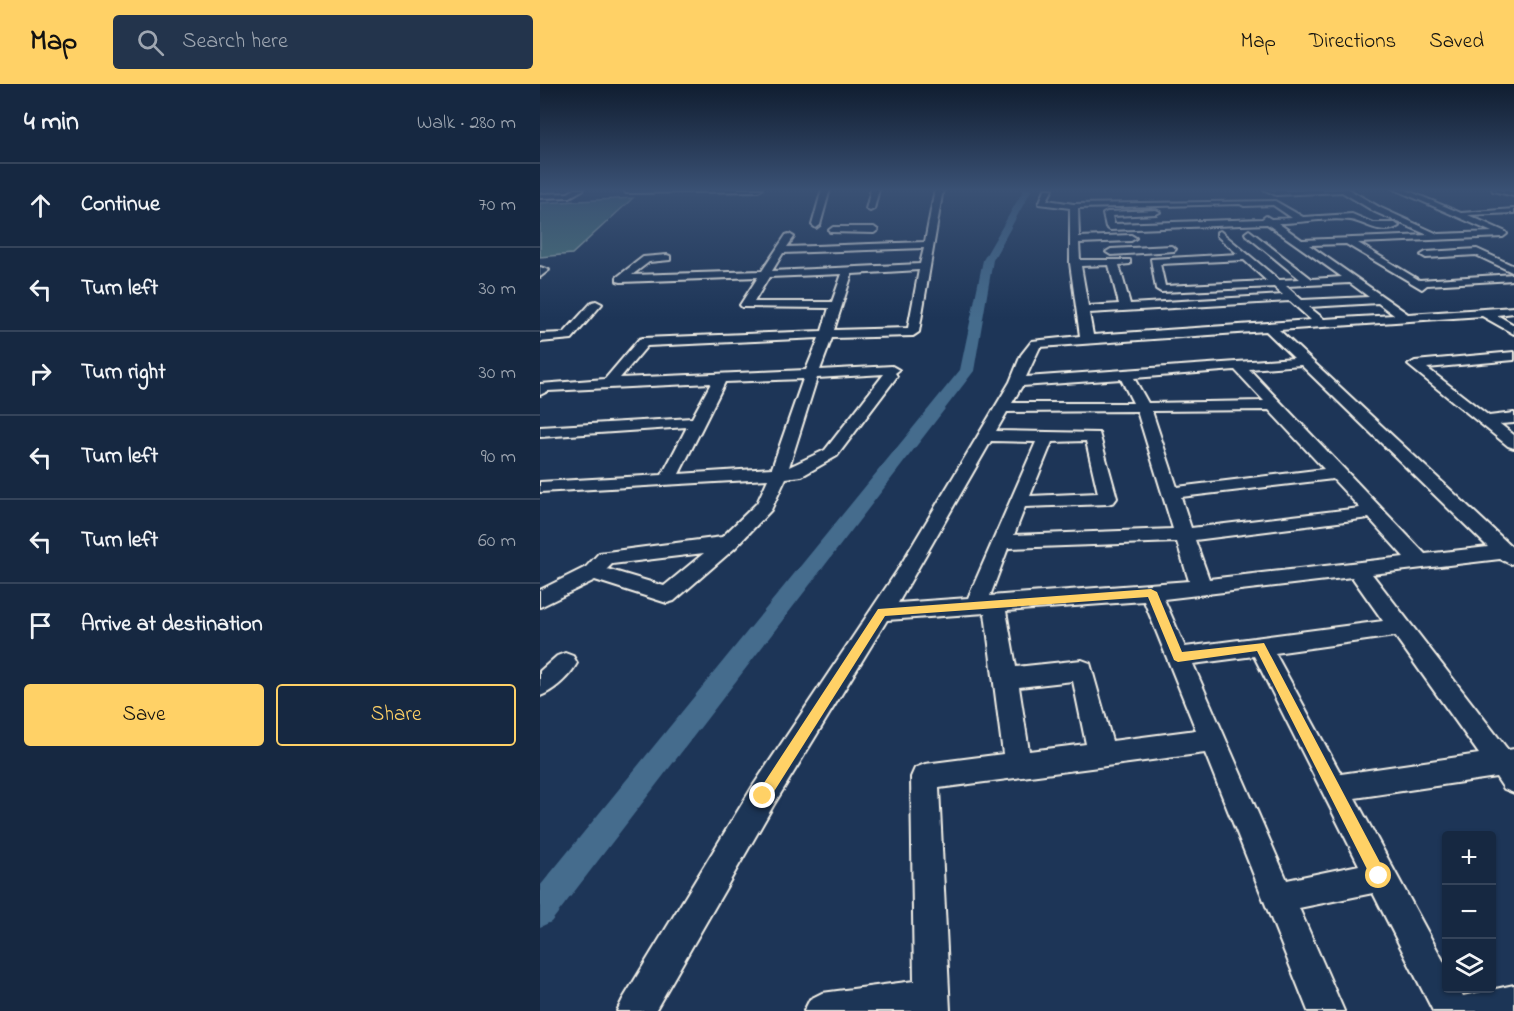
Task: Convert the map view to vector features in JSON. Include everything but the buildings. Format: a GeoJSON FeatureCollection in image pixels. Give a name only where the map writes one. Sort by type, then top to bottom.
{"type":"FeatureCollection","features":[{"type":"Feature","properties":{"kind":"street"},"geometry":{"type":"LineString","coordinates":[[867,247],[873,232]]}},
{"type":"Feature","properties":{"kind":"street"},"geometry":{"type":"LineString","coordinates":[[609,383],[643,342],[913,332],[930,232]]}},
{"type":"Feature","properties":{"kind":"street"},"geometry":{"type":"LineString","coordinates":[[1074,232],[1075,259],[1087,339]]}},
{"type":"Feature","properties":{"kind":"street"},"geometry":{"type":"LineString","coordinates":[[1177,232],[1182,236]]}},
{"type":"Feature","properties":{"kind":"street"},"geometry":{"type":"LineString","coordinates":[[1281,232],[1406,318]]}},
{"type":"Feature","properties":{"kind":"street"},"geometry":{"type":"LineString","coordinates":[[1429,232],[1438,236]]}},
{"type":"Feature","properties":{"kind":"street"},"geometry":{"type":"LineString","coordinates":[[1499,232],[1514,239]]}},
{"type":"Feature","properties":{"kind":"street"},"geometry":{"type":"LineString","coordinates":[[1249,233],[1310,282]]}},
{"type":"Feature","properties":{"kind":"street"},"geometry":{"type":"LineString","coordinates":[[1260,233],[1216,235],[1228,247],[1246,257],[1321,323]]}},
{"type":"Feature","properties":{"kind":"street"},"geometry":{"type":"LineString","coordinates":[[1299,243],[1503,234]]}},
{"type":"Feature","properties":{"kind":"street"},"geometry":{"type":"LineString","coordinates":[[789,237],[746,305],[836,305]]}},
{"type":"Feature","properties":{"kind":"street"},"geometry":{"type":"LineString","coordinates":[[1074,240],[1139,238]]}},
{"type":"Feature","properties":{"kind":"street"},"geometry":{"type":"LineString","coordinates":[[1395,238],[1471,279]]}},
{"type":"Feature","properties":{"kind":"street"},"geometry":{"type":"LineString","coordinates":[[1346,240],[1419,284],[1514,277]]}},
{"type":"Feature","properties":{"kind":"street"},"geometry":{"type":"LineString","coordinates":[[780,250],[927,245]]}},
{"type":"Feature","properties":{"kind":"street"},"geometry":{"type":"LineString","coordinates":[[1075,259],[1177,249]]}},
{"type":"Feature","properties":{"kind":"street"},"geometry":{"type":"LineString","coordinates":[[1426,255],[1477,252],[1514,270]]}},
{"type":"Feature","properties":{"kind":"street"},"geometry":{"type":"LineString","coordinates":[[1075,259],[1113,262],[1246,257]]}},
{"type":"Feature","properties":{"kind":"street"},"geometry":{"type":"LineString","coordinates":[[667,258],[646,259],[621,279],[924,267]]}},
{"type":"Feature","properties":{"kind":"street"},"geometry":{"type":"LineString","coordinates":[[1154,261],[1161,289],[1352,280]]}},
{"type":"Feature","properties":{"kind":"street"},"geometry":{"type":"LineString","coordinates":[[1113,262],[1125,307]]}},
{"type":"Feature","properties":{"kind":"street"},"geometry":{"type":"LineString","coordinates":[[593,572],[667,595],[728,543],[765,506],[779,473],[848,271]]}},
{"type":"Feature","properties":{"kind":"street"},"geometry":{"type":"LineString","coordinates":[[1082,310],[1295,301],[1380,300]]}},
{"type":"Feature","properties":{"kind":"street"},"geometry":{"type":"LineString","coordinates":[[540,338],[568,336],[596,304]]}},
{"type":"Feature","properties":{"kind":"street"},"geometry":{"type":"LineString","coordinates":[[635,1011],[763,796],[882,612],[986,436],[1036,344],[1514,310]]}},
{"type":"Feature","properties":{"kind":"street"},"geometry":{"type":"LineString","coordinates":[[1484,312],[1514,330]]}},
{"type":"Feature","properties":{"kind":"street"},"geometry":{"type":"LineString","coordinates":[[1269,327],[1509,557]]}},
{"type":"Feature","properties":{"kind":"street"},"geometry":{"type":"LineString","coordinates":[[1514,356],[1414,365],[1514,443]]}},
{"type":"Feature","properties":{"kind":"street"},"geometry":{"type":"LineString","coordinates":[[1017,382],[1305,361]]}},
{"type":"Feature","properties":{"kind":"street"},"geometry":{"type":"LineString","coordinates":[[1238,366],[1276,405],[1273,405]]}},
{"type":"Feature","properties":{"kind":"street"},"geometry":{"type":"LineString","coordinates":[[540,391],[544,387],[609,383],[811,374],[891,373],[831,453],[796,472],[540,487]]}},
{"type":"Feature","properties":{"kind":"street"},"geometry":{"type":"LineString","coordinates":[[1125,374],[1143,407],[1201,587]]}},
{"type":"Feature","properties":{"kind":"street"},"geometry":{"type":"LineString","coordinates":[[668,479],[720,378]]}},
{"type":"Feature","properties":{"kind":"street"},"geometry":{"type":"LineString","coordinates":[[1002,408],[1273,405],[1421,562]]}},
{"type":"Feature","properties":{"kind":"street"},"geometry":{"type":"LineString","coordinates":[[1485,421],[1514,418]]}},
{"type":"Feature","properties":{"kind":"street"},"geometry":{"type":"LineString","coordinates":[[540,432],[698,422]]}},
{"type":"Feature","properties":{"kind":"street"},"geometry":{"type":"LineString","coordinates":[[986,436],[1094,436],[1108,498],[1018,502]]}},
{"type":"Feature","properties":{"kind":"street"},"geometry":{"type":"LineString","coordinates":[[1018,765],[1006,678],[985,604],[1001,542],[1046,437]]}},
{"type":"Feature","properties":{"kind":"street"},"geometry":{"type":"LineString","coordinates":[[1170,493],[1337,473]]}},
{"type":"Feature","properties":{"kind":"street"},"geometry":{"type":"LineString","coordinates":[[1001,542],[1184,535],[1374,512]]}},
{"type":"Feature","properties":{"kind":"street"},"geometry":{"type":"LineString","coordinates":[[540,600],[593,572],[606,558],[728,543]]}},
{"type":"Feature","properties":{"kind":"street"},"geometry":{"type":"LineString","coordinates":[[882,612],[1151,592],[1421,562],[1509,557]]}},
{"type":"Feature","properties":{"kind":"street"},"geometry":{"type":"LineString","coordinates":[[1357,569],[1510,769]]}},
{"type":"Feature","properties":{"kind":"street"},"geometry":{"type":"LineString","coordinates":[[1151,592],[1326,1011]]}},
{"type":"Feature","properties":{"kind":"street"},"geometry":{"type":"LineString","coordinates":[[1178,657],[1400,627]]}},
{"type":"Feature","properties":{"kind":"street"},"geometry":{"type":"LineString","coordinates":[[1260,646],[1452,1011]]}},
{"type":"Feature","properties":{"kind":"street"},"geometry":{"type":"LineString","coordinates":[[540,686],[565,663]]}},
{"type":"Feature","properties":{"kind":"street"},"geometry":{"type":"LineString","coordinates":[[1006,678],[1082,670],[1102,754]]}},
{"type":"Feature","properties":{"kind":"street"},"geometry":{"type":"LineString","coordinates":[[822,1011],[932,1003],[925,777],[1213,740]]}},
{"type":"Feature","properties":{"kind":"street"},"geometry":{"type":"LineString","coordinates":[[1334,788],[1510,769]]}},
{"type":"Feature","properties":{"kind":"street"},"geometry":{"type":"LineString","coordinates":[[1278,897],[1379,876]]}},
{"type":"Feature","properties":{"kind":"street"},"geometry":{"type":"LineString","coordinates":[[1468,1011],[1514,1002]]}},
{"type":"Feature","properties":{"kind":"green space"},"geometry":{"type":"Polygon","coordinates":[[[540,232],[596,232],[572,254],[540,257],[540,232]]]}},
{"type":"Feature","properties":{"kind":"waterway"},"geometry":{"type":"LineString","coordinates":[[540,911],[967,371],[988,260],[1004,232]]}},
{"type":"Feature","properties":{"kind":"route"},"geometry":{"type":"LineString","coordinates":[[763,796],[882,612],[1151,592],[1178,657],[1260,646],[1379,876]]}}]}
